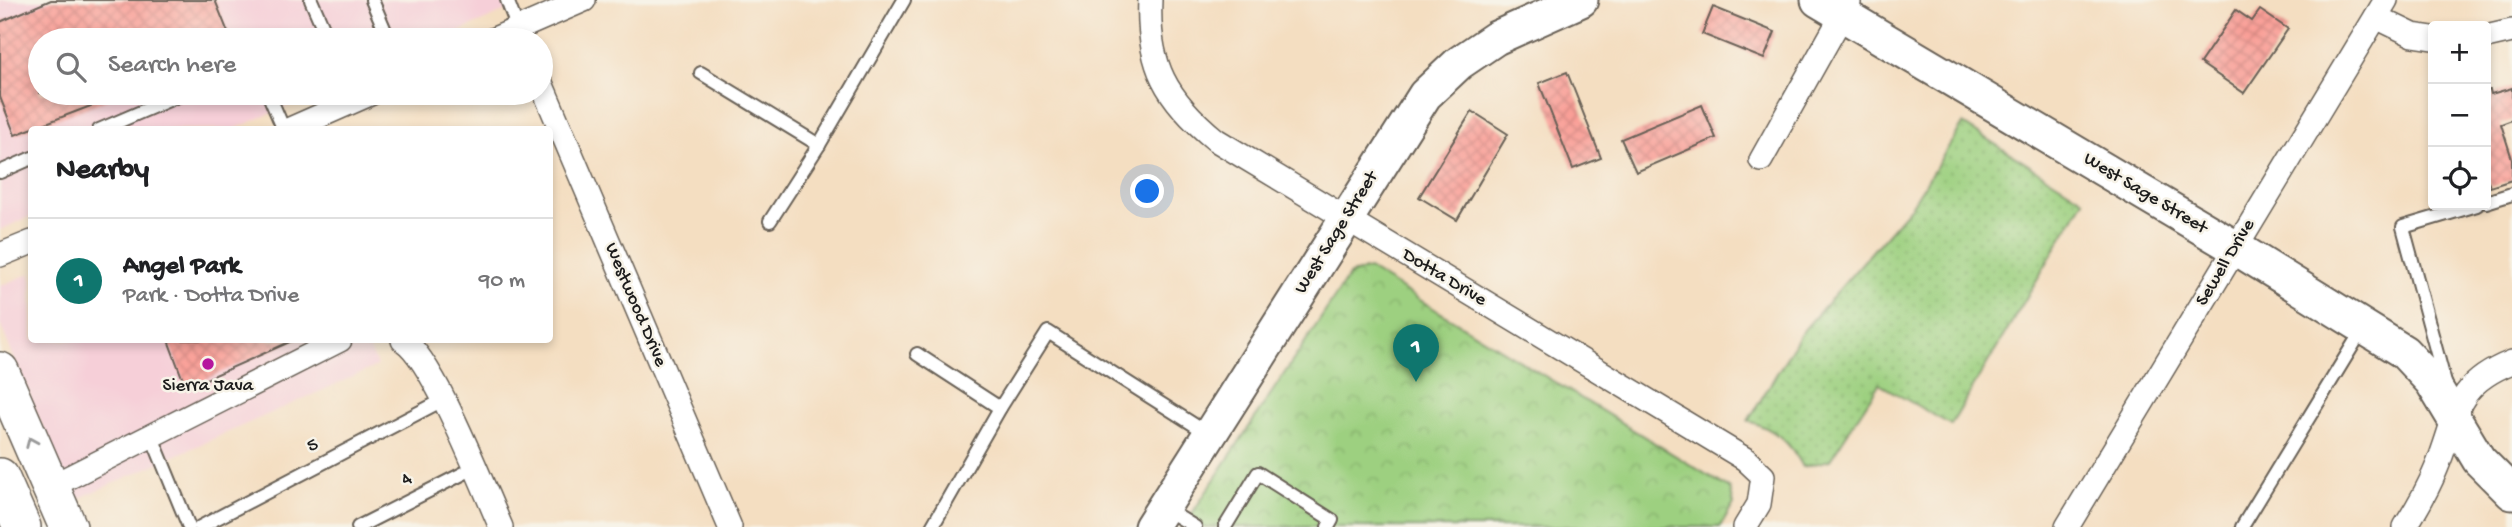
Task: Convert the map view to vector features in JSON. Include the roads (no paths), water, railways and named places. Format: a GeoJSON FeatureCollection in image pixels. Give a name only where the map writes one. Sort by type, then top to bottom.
{"type":"FeatureCollection","features":[{"type":"Feature","properties":{"kind":"main road"},"geometry":{"type":"LineString","coordinates":[[0,371],[68,527]]}},
{"type":"Feature","properties":{"kind":"main road"},"geometry":{"type":"LineString","coordinates":[[0,477],[22,527]]}},
{"type":"Feature","properties":{"kind":"street"},"geometry":{"type":"LineString","coordinates":[[533,28],[584,0]]}},
{"type":"Feature","properties":{"kind":"street","name":"Dotta Drive"},"geometry":{"type":"LineString","coordinates":[[1150,0],[1149,30],[1155,64],[1171,96],[1192,120],[1216,140],[1745,459],[1763,476],[1759,504],[1745,527]]}},
{"type":"Feature","properties":{"kind":"street","name":"West Sage Street"},"geometry":{"type":"LineString","coordinates":[[1157,517],[1425,95],[1459,62],[1496,38],[1581,0]]}},
{"type":"Feature","properties":{"kind":"street"},"geometry":{"type":"LineString","coordinates":[[1761,160],[1837,5]]}},
{"type":"Feature","properties":{"kind":"street","name":"West Sage Street"},"geometry":{"type":"LineString","coordinates":[[1837,5],[2404,352],[2432,382],[2453,412],[2479,460],[2512,493]]}},
{"type":"Feature","properties":{"kind":"street"},"geometry":{"type":"LineString","coordinates":[[2381,8],[2413,35],[2428,37]]}},
{"type":"Feature","properties":{"kind":"street","name":"Sewell Drive"},"geometry":{"type":"LineString","coordinates":[[2067,527],[2381,8]]}},
{"type":"Feature","properties":{"kind":"street"},"geometry":{"type":"LineString","coordinates":[[2491,36],[2512,31]]}},
{"type":"Feature","properties":{"kind":"street"},"geometry":{"type":"LineString","coordinates":[[298,126],[345,105]]}},
{"type":"Feature","properties":{"kind":"street","name":"Westwood Drive"},"geometry":{"type":"LineString","coordinates":[[550,105],[730,527]]}},
{"type":"Feature","properties":{"kind":"street"},"geometry":{"type":"LineString","coordinates":[[0,255],[28,244]]}},
{"type":"Feature","properties":{"kind":"street"},"geometry":{"type":"LineString","coordinates":[[50,487],[334,343]]}},
{"type":"Feature","properties":{"kind":"street"},"geometry":{"type":"LineString","coordinates":[[408,343],[431,373],[501,527]]}},
{"type":"Feature","properties":{"kind":"street"},"geometry":{"type":"LineString","coordinates":[[2405,527],[2438,466],[2453,412],[2478,380],[2490,371],[2512,362]]}},
{"type":"Feature","properties":{"kind":"lane"},"geometry":{"type":"LineString","coordinates":[[311,0],[323,28]]}},
{"type":"Feature","properties":{"kind":"lane"},"geometry":{"type":"LineString","coordinates":[[372,0],[384,28]]}},
{"type":"Feature","properties":{"kind":"lane"},"geometry":{"type":"LineString","coordinates":[[507,0],[517,28]]}},
{"type":"Feature","properties":{"kind":"lane"},"geometry":{"type":"LineString","coordinates":[[770,221],[819,145],[904,0]]}},
{"type":"Feature","properties":{"kind":"lane"},"geometry":{"type":"LineString","coordinates":[[701,74],[819,145]]}},
{"type":"Feature","properties":{"kind":"lane"},"geometry":{"type":"LineString","coordinates":[[108,126],[157,105]]}},
{"type":"Feature","properties":{"kind":"lane"},"geometry":{"type":"LineString","coordinates":[[277,105],[292,126]]}},
{"type":"Feature","properties":{"kind":"lane"},"geometry":{"type":"LineString","coordinates":[[0,172],[28,160]]}},
{"type":"Feature","properties":{"kind":"lane"},"geometry":{"type":"LineString","coordinates":[[2491,200],[2512,194]]}},
{"type":"Feature","properties":{"kind":"lane"},"geometry":{"type":"LineString","coordinates":[[2453,412],[2403,227],[2460,210]]}},
{"type":"Feature","properties":{"kind":"lane"},"geometry":{"type":"LineString","coordinates":[[2242,527],[2364,327]]}},
{"type":"Feature","properties":{"kind":"lane"},"geometry":{"type":"LineString","coordinates":[[932,527],[1000,408],[1048,332],[1209,434]]}},
{"type":"Feature","properties":{"kind":"lane"},"geometry":{"type":"LineString","coordinates":[[917,354],[1000,408]]}},
{"type":"Feature","properties":{"kind":"lane","name":"5"},"geometry":{"type":"LineString","coordinates":[[200,527],[443,400]]}},
{"type":"Feature","properties":{"kind":"lane"},"geometry":{"type":"LineString","coordinates":[[152,437],[189,527]]}},
{"type":"Feature","properties":{"kind":"lane","name":"4"},"geometry":{"type":"LineString","coordinates":[[358,527],[474,468]]}},
{"type":"Feature","properties":{"kind":"lane"},"geometry":{"type":"LineString","coordinates":[[1224,527],[1258,473],[1332,520],[1328,527]]}},
{"type":"Feature","properties":{"kind":"lane"},"geometry":{"type":"LineString","coordinates":[[1157,517],[1195,527]]}},
{"type":"Feature","properties":{"kind":"place","name":"Sierra Java"},"geometry":{"type":"Point","coordinates":[208,364]}},
{"type":"Feature","properties":{"kind":"place","name":"Angel Park"},"geometry":{"type":"Point","coordinates":[1416,382]}}]}
